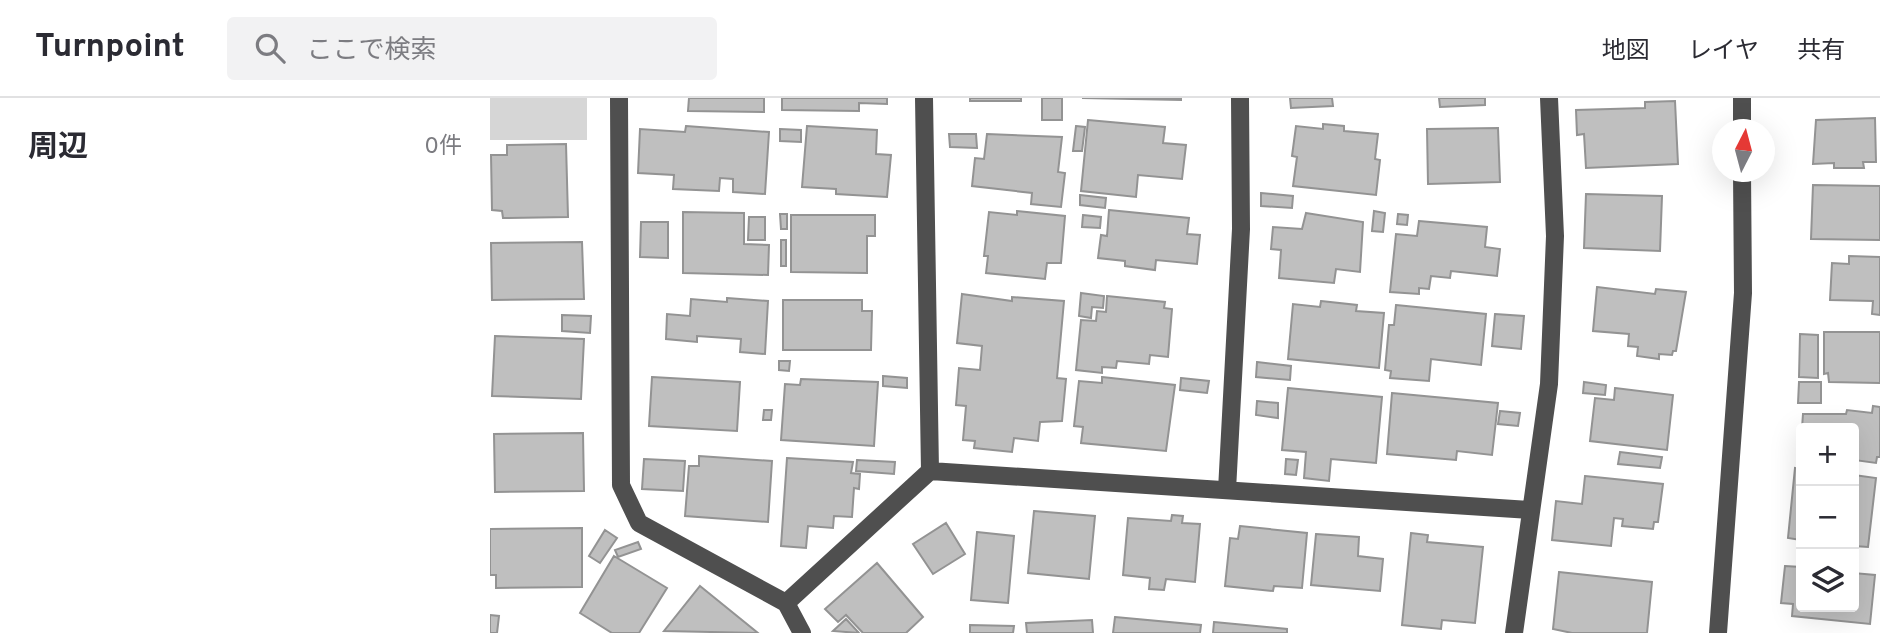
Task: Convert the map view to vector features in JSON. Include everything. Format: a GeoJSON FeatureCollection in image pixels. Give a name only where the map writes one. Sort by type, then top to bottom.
{"type":"FeatureCollection","features":[{"type":"Feature","properties":{"kind":"street"},"geometry":{"type":"LineString","coordinates":[[619,98],[621,485],[639,523],[786,603],[802,633]]}},
{"type":"Feature","properties":{"kind":"street"},"geometry":{"type":"LineString","coordinates":[[924,98],[930,471]]}},
{"type":"Feature","properties":{"kind":"street"},"geometry":{"type":"LineString","coordinates":[[1227,491],[1241,229],[1240,98]]}},
{"type":"Feature","properties":{"kind":"street"},"geometry":{"type":"LineString","coordinates":[[1514,633],[1528,510],[1549,370],[1555,236],[1549,98]]}},
{"type":"Feature","properties":{"kind":"street"},"geometry":{"type":"LineString","coordinates":[[1742,98],[1742,119]]}},
{"type":"Feature","properties":{"kind":"street"},"geometry":{"type":"LineString","coordinates":[[1718,633],[1743,293],[1742,182]]}},
{"type":"Feature","properties":{"kind":"street"},"geometry":{"type":"LineString","coordinates":[[786,603],[930,471],[1528,510]]}},
{"type":"Feature","properties":{"kind":"shaded area"},"geometry":{"type":"Polygon","coordinates":[[[490,98],[587,98],[587,140],[490,140],[490,98]]]}},
{"type":"Feature","properties":{"kind":"building"},"geometry":{"type":"Polygon","coordinates":[[[689,98],[764,98],[764,112],[688,111],[689,98]]]}},
{"type":"Feature","properties":{"kind":"building"},"geometry":{"type":"Polygon","coordinates":[[[782,98],[887,98],[887,104],[859,103],[859,111],[782,110],[782,98]]]}},
{"type":"Feature","properties":{"kind":"building"},"geometry":{"type":"Polygon","coordinates":[[[970,98],[1021,98],[1021,101],[970,101],[970,98]]]}},
{"type":"Feature","properties":{"kind":"building"},"geometry":{"type":"Polygon","coordinates":[[[1042,98],[1062,98],[1062,120],[1042,120],[1042,98]]]}},
{"type":"Feature","properties":{"kind":"building"},"geometry":{"type":"Polygon","coordinates":[[[1082,98],[1181,98],[1181,100],[1082,98]]]}},
{"type":"Feature","properties":{"kind":"building"},"geometry":{"type":"Polygon","coordinates":[[[1290,98],[1332,98],[1333,106],[1291,108],[1290,98]]]}},
{"type":"Feature","properties":{"kind":"building"},"geometry":{"type":"Polygon","coordinates":[[[1439,98],[1485,98],[1485,105],[1440,107],[1439,98]]]}},
{"type":"Feature","properties":{"kind":"building"},"geometry":{"type":"Polygon","coordinates":[[[1675,101],[1678,164],[1586,168],[1584,134],[1577,135],[1576,110],[1645,108],[1645,102],[1675,101]]]}},
{"type":"Feature","properties":{"kind":"building"},"geometry":{"type":"Polygon","coordinates":[[[1875,118],[1876,162],[1863,162],[1864,168],[1834,168],[1834,163],[1813,164],[1816,120],[1875,118]]]}},
{"type":"Feature","properties":{"kind":"building"},"geometry":{"type":"Polygon","coordinates":[[[1088,120],[1165,127],[1163,143],[1186,145],[1182,179],[1138,175],[1136,197],[1081,191],[1088,120]]]}},
{"type":"Feature","properties":{"kind":"building"},"geometry":{"type":"Polygon","coordinates":[[[1323,124],[1344,126],[1344,131],[1378,134],[1375,159],[1380,160],[1376,195],[1293,186],[1297,157],[1292,156],[1296,126],[1323,129],[1323,124]]]}},
{"type":"Feature","properties":{"kind":"building"},"geometry":{"type":"Polygon","coordinates":[[[686,126],[769,132],[765,194],[733,192],[733,179],[720,178],[719,191],[673,189],[674,175],[638,173],[640,129],[685,132],[686,126]]]}},
{"type":"Feature","properties":{"kind":"building"},"geometry":{"type":"Polygon","coordinates":[[[807,126],[877,130],[876,154],[891,155],[887,197],[836,194],[836,189],[802,187],[807,126]]]}},
{"type":"Feature","properties":{"kind":"building"},"geometry":{"type":"Polygon","coordinates":[[[1076,126],[1085,127],[1082,151],[1073,151],[1076,126]]]}},
{"type":"Feature","properties":{"kind":"building"},"geometry":{"type":"Polygon","coordinates":[[[1498,128],[1500,182],[1428,184],[1427,129],[1498,128]]]}},
{"type":"Feature","properties":{"kind":"building"},"geometry":{"type":"Polygon","coordinates":[[[780,129],[801,130],[801,142],[780,141],[780,129]]]}},
{"type":"Feature","properties":{"kind":"building"},"geometry":{"type":"Polygon","coordinates":[[[949,134],[976,134],[977,148],[950,147],[949,134]]]}},
{"type":"Feature","properties":{"kind":"building"},"geometry":{"type":"Polygon","coordinates":[[[987,134],[1062,137],[1058,172],[1065,173],[1061,207],[1031,204],[1032,193],[972,186],[975,158],[984,159],[987,134]]]}},
{"type":"Feature","properties":{"kind":"building"},"geometry":{"type":"Polygon","coordinates":[[[566,144],[568,217],[503,218],[502,211],[492,210],[491,155],[507,155],[507,145],[566,144]]]}},
{"type":"Feature","properties":{"kind":"building"},"geometry":{"type":"Polygon","coordinates":[[[1813,185],[1880,186],[1880,240],[1811,239],[1813,185]]]}},
{"type":"Feature","properties":{"kind":"building"},"geometry":{"type":"Polygon","coordinates":[[[1261,193],[1293,196],[1292,208],[1261,206],[1261,193]]]}},
{"type":"Feature","properties":{"kind":"building"},"geometry":{"type":"Polygon","coordinates":[[[1586,194],[1662,196],[1660,251],[1584,248],[1586,194]]]}},
{"type":"Feature","properties":{"kind":"building"},"geometry":{"type":"Polygon","coordinates":[[[1080,195],[1106,198],[1105,208],[1080,205],[1080,195]]]}},
{"type":"Feature","properties":{"kind":"building"},"geometry":{"type":"Polygon","coordinates":[[[1109,210],[1189,218],[1187,234],[1200,235],[1197,264],[1156,260],[1155,270],[1125,266],[1125,261],[1098,258],[1101,235],[1107,236],[1109,210]]]}},
{"type":"Feature","properties":{"kind":"building"},"geometry":{"type":"Polygon","coordinates":[[[1017,211],[1065,216],[1061,263],[1047,263],[1045,279],[986,273],[988,256],[984,256],[989,212],[1017,215],[1017,211]]]}},
{"type":"Feature","properties":{"kind":"building"},"geometry":{"type":"Polygon","coordinates":[[[1374,211],[1385,213],[1383,232],[1372,231],[1374,211]]]}},
{"type":"Feature","properties":{"kind":"building"},"geometry":{"type":"Polygon","coordinates":[[[683,212],[744,213],[744,244],[769,245],[768,275],[683,273],[683,212]]]}},
{"type":"Feature","properties":{"kind":"building"},"geometry":{"type":"Polygon","coordinates":[[[1306,213],[1363,222],[1360,272],[1336,269],[1334,283],[1279,278],[1281,250],[1271,249],[1273,227],[1302,229],[1306,213]]]}},
{"type":"Feature","properties":{"kind":"building"},"geometry":{"type":"Polygon","coordinates":[[[780,214],[787,214],[787,229],[781,229],[780,214]]]}},
{"type":"Feature","properties":{"kind":"building"},"geometry":{"type":"Polygon","coordinates":[[[1398,214],[1408,215],[1407,225],[1397,224],[1398,214]]]}},
{"type":"Feature","properties":{"kind":"building"},"geometry":{"type":"Polygon","coordinates":[[[791,215],[875,215],[875,236],[867,236],[867,273],[791,272],[791,215]]]}},
{"type":"Feature","properties":{"kind":"building"},"geometry":{"type":"Polygon","coordinates":[[[1083,215],[1101,217],[1100,228],[1082,227],[1083,215]]]}},
{"type":"Feature","properties":{"kind":"building"},"geometry":{"type":"Polygon","coordinates":[[[749,217],[765,217],[765,240],[748,240],[749,217]]]}},
{"type":"Feature","properties":{"kind":"building"},"geometry":{"type":"Polygon","coordinates":[[[1419,221],[1487,227],[1485,247],[1500,249],[1497,276],[1451,271],[1450,278],[1431,276],[1429,289],[1419,288],[1419,294],[1390,292],[1396,234],[1417,236],[1419,221]]]}},
{"type":"Feature","properties":{"kind":"building"},"geometry":{"type":"Polygon","coordinates":[[[641,222],[668,222],[668,258],[640,257],[641,222]]]}},
{"type":"Feature","properties":{"kind":"building"},"geometry":{"type":"Polygon","coordinates":[[[781,240],[786,240],[786,266],[781,266],[781,240]]]}},
{"type":"Feature","properties":{"kind":"building"},"geometry":{"type":"Polygon","coordinates":[[[582,242],[584,299],[492,300],[491,243],[582,242]]]}},
{"type":"Feature","properties":{"kind":"building"},"geometry":{"type":"Polygon","coordinates":[[[1849,256],[1880,257],[1880,315],[1872,314],[1873,301],[1830,300],[1832,263],[1849,264],[1849,256]]]}},
{"type":"Feature","properties":{"kind":"building"},"geometry":{"type":"Polygon","coordinates":[[[1597,287],[1655,294],[1656,289],[1686,292],[1676,351],[1673,351],[1672,355],[1659,354],[1659,359],[1637,356],[1638,347],[1628,346],[1629,334],[1593,331],[1597,287]]]}},
{"type":"Feature","properties":{"kind":"building"},"geometry":{"type":"Polygon","coordinates":[[[1081,293],[1104,296],[1103,308],[1092,307],[1091,318],[1079,316],[1081,293]]]}},
{"type":"Feature","properties":{"kind":"building"},"geometry":{"type":"Polygon","coordinates":[[[962,294],[1012,301],[1012,297],[1064,301],[1057,378],[1066,379],[1062,421],[1040,422],[1038,441],[1014,438],[1012,452],[974,448],[975,441],[963,440],[966,406],[956,405],[959,368],[980,370],[982,346],[957,343],[962,294]]]}},
{"type":"Feature","properties":{"kind":"building"},"geometry":{"type":"Polygon","coordinates":[[[1107,296],[1165,302],[1164,308],[1172,309],[1168,357],[1150,355],[1149,364],[1117,361],[1116,368],[1102,367],[1102,373],[1076,370],[1081,320],[1096,321],[1097,311],[1106,312],[1107,296]]]}},
{"type":"Feature","properties":{"kind":"building"},"geometry":{"type":"Polygon","coordinates":[[[727,298],[768,301],[765,354],[740,352],[741,339],[697,336],[697,342],[666,339],[667,314],[690,316],[691,299],[727,302],[727,298]]]}},
{"type":"Feature","properties":{"kind":"building"},"geometry":{"type":"Polygon","coordinates":[[[783,300],[862,300],[862,311],[872,311],[871,350],[783,350],[783,300]]]}},
{"type":"Feature","properties":{"kind":"building"},"geometry":{"type":"Polygon","coordinates":[[[1321,301],[1357,305],[1356,311],[1384,313],[1379,368],[1288,359],[1293,304],[1320,307],[1321,301]]]}},
{"type":"Feature","properties":{"kind":"building"},"geometry":{"type":"Polygon","coordinates":[[[1396,305],[1486,314],[1481,365],[1431,359],[1429,381],[1390,378],[1391,371],[1385,370],[1389,325],[1394,325],[1396,305]]]}},
{"type":"Feature","properties":{"kind":"building"},"geometry":{"type":"Polygon","coordinates":[[[1495,314],[1524,316],[1521,349],[1492,346],[1495,314]]]}},
{"type":"Feature","properties":{"kind":"building"},"geometry":{"type":"Polygon","coordinates":[[[562,315],[591,316],[590,333],[562,331],[562,315]]]}},
{"type":"Feature","properties":{"kind":"building"},"geometry":{"type":"Polygon","coordinates":[[[1824,332],[1880,332],[1880,383],[1829,382],[1828,373],[1824,374],[1824,332]]]}},
{"type":"Feature","properties":{"kind":"building"},"geometry":{"type":"Polygon","coordinates":[[[1800,334],[1818,335],[1818,378],[1799,377],[1800,334]]]}},
{"type":"Feature","properties":{"kind":"building"},"geometry":{"type":"Polygon","coordinates":[[[495,336],[584,339],[581,399],[492,396],[495,336]]]}},
{"type":"Feature","properties":{"kind":"building"},"geometry":{"type":"Polygon","coordinates":[[[779,361],[790,361],[789,371],[779,370],[779,361]]]}},
{"type":"Feature","properties":{"kind":"building"},"geometry":{"type":"Polygon","coordinates":[[[1257,362],[1291,366],[1290,380],[1256,377],[1257,362]]]}},
{"type":"Feature","properties":{"kind":"building"},"geometry":{"type":"Polygon","coordinates":[[[883,376],[907,378],[907,388],[883,386],[883,376]]]}},
{"type":"Feature","properties":{"kind":"building"},"geometry":{"type":"Polygon","coordinates":[[[652,377],[740,382],[737,431],[649,426],[652,377]]]}},
{"type":"Feature","properties":{"kind":"building"},"geometry":{"type":"Polygon","coordinates":[[[1102,377],[1175,385],[1166,451],[1081,443],[1083,427],[1074,426],[1079,381],[1102,383],[1102,377]]]}},
{"type":"Feature","properties":{"kind":"building"},"geometry":{"type":"Polygon","coordinates":[[[1181,378],[1209,381],[1207,393],[1180,390],[1181,378]]]}},
{"type":"Feature","properties":{"kind":"building"},"geometry":{"type":"Polygon","coordinates":[[[801,379],[878,382],[874,446],[781,440],[785,384],[800,385],[801,379]]]}},
{"type":"Feature","properties":{"kind":"building"},"geometry":{"type":"Polygon","coordinates":[[[1584,382],[1606,385],[1605,395],[1583,393],[1584,382]]]}},
{"type":"Feature","properties":{"kind":"building"},"geometry":{"type":"Polygon","coordinates":[[[1799,382],[1821,382],[1821,403],[1798,403],[1799,382]]]}},
{"type":"Feature","properties":{"kind":"building"},"geometry":{"type":"Polygon","coordinates":[[[1288,388],[1382,397],[1376,463],[1331,459],[1329,481],[1304,478],[1306,452],[1282,450],[1288,388]]]}},
{"type":"Feature","properties":{"kind":"building"},"geometry":{"type":"Polygon","coordinates":[[[1615,388],[1673,395],[1667,450],[1590,441],[1595,398],[1614,400],[1615,388]]]}},
{"type":"Feature","properties":{"kind":"building"},"geometry":{"type":"Polygon","coordinates":[[[1392,393],[1498,403],[1492,455],[1457,451],[1456,460],[1387,454],[1392,393]]]}},
{"type":"Feature","properties":{"kind":"building"},"geometry":{"type":"Polygon","coordinates":[[[1257,401],[1278,403],[1278,418],[1256,415],[1257,401]]]}},
{"type":"Feature","properties":{"kind":"building"},"geometry":{"type":"Polygon","coordinates":[[[1873,406],[1880,407],[1880,457],[1877,457],[1876,463],[1859,461],[1859,423],[1802,423],[1803,414],[1846,414],[1847,410],[1872,413],[1873,406]]]}},
{"type":"Feature","properties":{"kind":"building"},"geometry":{"type":"Polygon","coordinates":[[[764,410],[772,410],[771,420],[763,420],[764,410]]]}},
{"type":"Feature","properties":{"kind":"building"},"geometry":{"type":"Polygon","coordinates":[[[1500,411],[1520,413],[1518,426],[1498,424],[1500,411]]]}},
{"type":"Feature","properties":{"kind":"building"},"geometry":{"type":"Polygon","coordinates":[[[583,433],[584,491],[495,492],[494,434],[583,433]]]}},
{"type":"Feature","properties":{"kind":"building"},"geometry":{"type":"Polygon","coordinates":[[[1620,452],[1662,457],[1660,468],[1618,464],[1620,452]]]}},
{"type":"Feature","properties":{"kind":"building"},"geometry":{"type":"Polygon","coordinates":[[[699,456],[772,461],[768,522],[685,516],[689,466],[699,466],[699,456]]]}},
{"type":"Feature","properties":{"kind":"building"},"geometry":{"type":"Polygon","coordinates":[[[787,458],[853,462],[851,473],[860,474],[859,489],[854,488],[852,517],[834,516],[833,528],[808,526],[806,548],[781,546],[787,458]]]}},
{"type":"Feature","properties":{"kind":"building"},"geometry":{"type":"Polygon","coordinates":[[[644,459],[685,461],[683,491],[642,489],[644,459]]]}},
{"type":"Feature","properties":{"kind":"building"},"geometry":{"type":"Polygon","coordinates":[[[1286,459],[1298,460],[1296,475],[1285,474],[1286,459]]]}},
{"type":"Feature","properties":{"kind":"building"},"geometry":{"type":"Polygon","coordinates":[[[857,460],[895,462],[894,474],[856,471],[857,460]]]}},
{"type":"Feature","properties":{"kind":"building"},"geometry":{"type":"Polygon","coordinates":[[[1795,468],[1796,539],[1788,538],[1795,468]]]}},
{"type":"Feature","properties":{"kind":"building"},"geometry":{"type":"Polygon","coordinates":[[[1585,476],[1663,484],[1658,522],[1654,522],[1653,529],[1622,526],[1623,519],[1614,518],[1611,546],[1552,540],[1556,501],[1582,504],[1585,476]]]}},
{"type":"Feature","properties":{"kind":"building"},"geometry":{"type":"Polygon","coordinates":[[[1859,476],[1876,478],[1868,547],[1859,546],[1859,476]]]}},
{"type":"Feature","properties":{"kind":"building"},"geometry":{"type":"Polygon","coordinates":[[[1034,511],[1095,516],[1089,579],[1028,573],[1034,511]]]}},
{"type":"Feature","properties":{"kind":"building"},"geometry":{"type":"Polygon","coordinates":[[[1172,515],[1183,516],[1182,523],[1200,524],[1195,582],[1166,579],[1164,590],[1149,589],[1150,578],[1123,575],[1128,518],[1171,521],[1172,515]]]}},
{"type":"Feature","properties":{"kind":"building"},"geometry":{"type":"Polygon","coordinates":[[[946,523],[965,554],[933,574],[913,544],[946,523]]]}},
{"type":"Feature","properties":{"kind":"building"},"geometry":{"type":"Polygon","coordinates":[[[1240,526],[1307,533],[1302,588],[1274,586],[1273,591],[1225,586],[1230,538],[1238,539],[1240,526]]]}},
{"type":"Feature","properties":{"kind":"building"},"geometry":{"type":"Polygon","coordinates":[[[582,528],[582,587],[496,588],[496,575],[490,575],[490,529],[582,528]]]}},
{"type":"Feature","properties":{"kind":"building"},"geometry":{"type":"Polygon","coordinates":[[[605,530],[617,538],[600,563],[589,556],[605,530]]]}},
{"type":"Feature","properties":{"kind":"building"},"geometry":{"type":"Polygon","coordinates":[[[977,532],[1014,536],[1008,603],[971,600],[977,532]]]}},
{"type":"Feature","properties":{"kind":"building"},"geometry":{"type":"Polygon","coordinates":[[[1411,533],[1428,535],[1427,542],[1483,547],[1475,623],[1442,620],[1441,629],[1402,625],[1411,533]]]}},
{"type":"Feature","properties":{"kind":"building"},"geometry":{"type":"Polygon","coordinates":[[[1316,534],[1359,537],[1358,556],[1383,559],[1380,591],[1311,585],[1316,534]]]}},
{"type":"Feature","properties":{"kind":"building"},"geometry":{"type":"Polygon","coordinates":[[[638,542],[641,549],[618,557],[615,550],[638,542]]]}},
{"type":"Feature","properties":{"kind":"building"},"geometry":{"type":"Polygon","coordinates":[[[614,556],[667,588],[639,633],[612,633],[580,613],[614,556]]]}},
{"type":"Feature","properties":{"kind":"building"},"geometry":{"type":"Polygon","coordinates":[[[877,563],[923,617],[906,633],[863,633],[846,615],[838,622],[825,609],[877,563]]]}},
{"type":"Feature","properties":{"kind":"building"},"geometry":{"type":"Polygon","coordinates":[[[1785,566],[1796,567],[1796,612],[1859,612],[1859,573],[1875,575],[1870,624],[1792,616],[1793,604],[1781,603],[1785,566]]]}},
{"type":"Feature","properties":{"kind":"building"},"geometry":{"type":"Polygon","coordinates":[[[1559,572],[1652,582],[1647,633],[1572,633],[1553,629],[1559,572]]]}},
{"type":"Feature","properties":{"kind":"building"},"geometry":{"type":"Polygon","coordinates":[[[700,586],[758,633],[664,631],[700,586]]]}},
{"type":"Feature","properties":{"kind":"building"},"geometry":{"type":"Polygon","coordinates":[[[490,615],[499,616],[497,633],[490,633],[490,615]]]}},
{"type":"Feature","properties":{"kind":"building"},"geometry":{"type":"Polygon","coordinates":[[[1115,617],[1201,625],[1200,633],[1113,633],[1115,617]]]}},
{"type":"Feature","properties":{"kind":"building"},"geometry":{"type":"Polygon","coordinates":[[[846,619],[859,633],[833,631],[846,619]]]}},
{"type":"Feature","properties":{"kind":"building"},"geometry":{"type":"Polygon","coordinates":[[[1092,620],[1093,633],[1027,633],[1026,623],[1092,620]]]}},
{"type":"Feature","properties":{"kind":"building"},"geometry":{"type":"Polygon","coordinates":[[[1214,622],[1287,629],[1287,633],[1213,633],[1214,622]]]}},
{"type":"Feature","properties":{"kind":"building"},"geometry":{"type":"Polygon","coordinates":[[[970,625],[1014,626],[1013,633],[970,633],[970,625]]]}}]}
